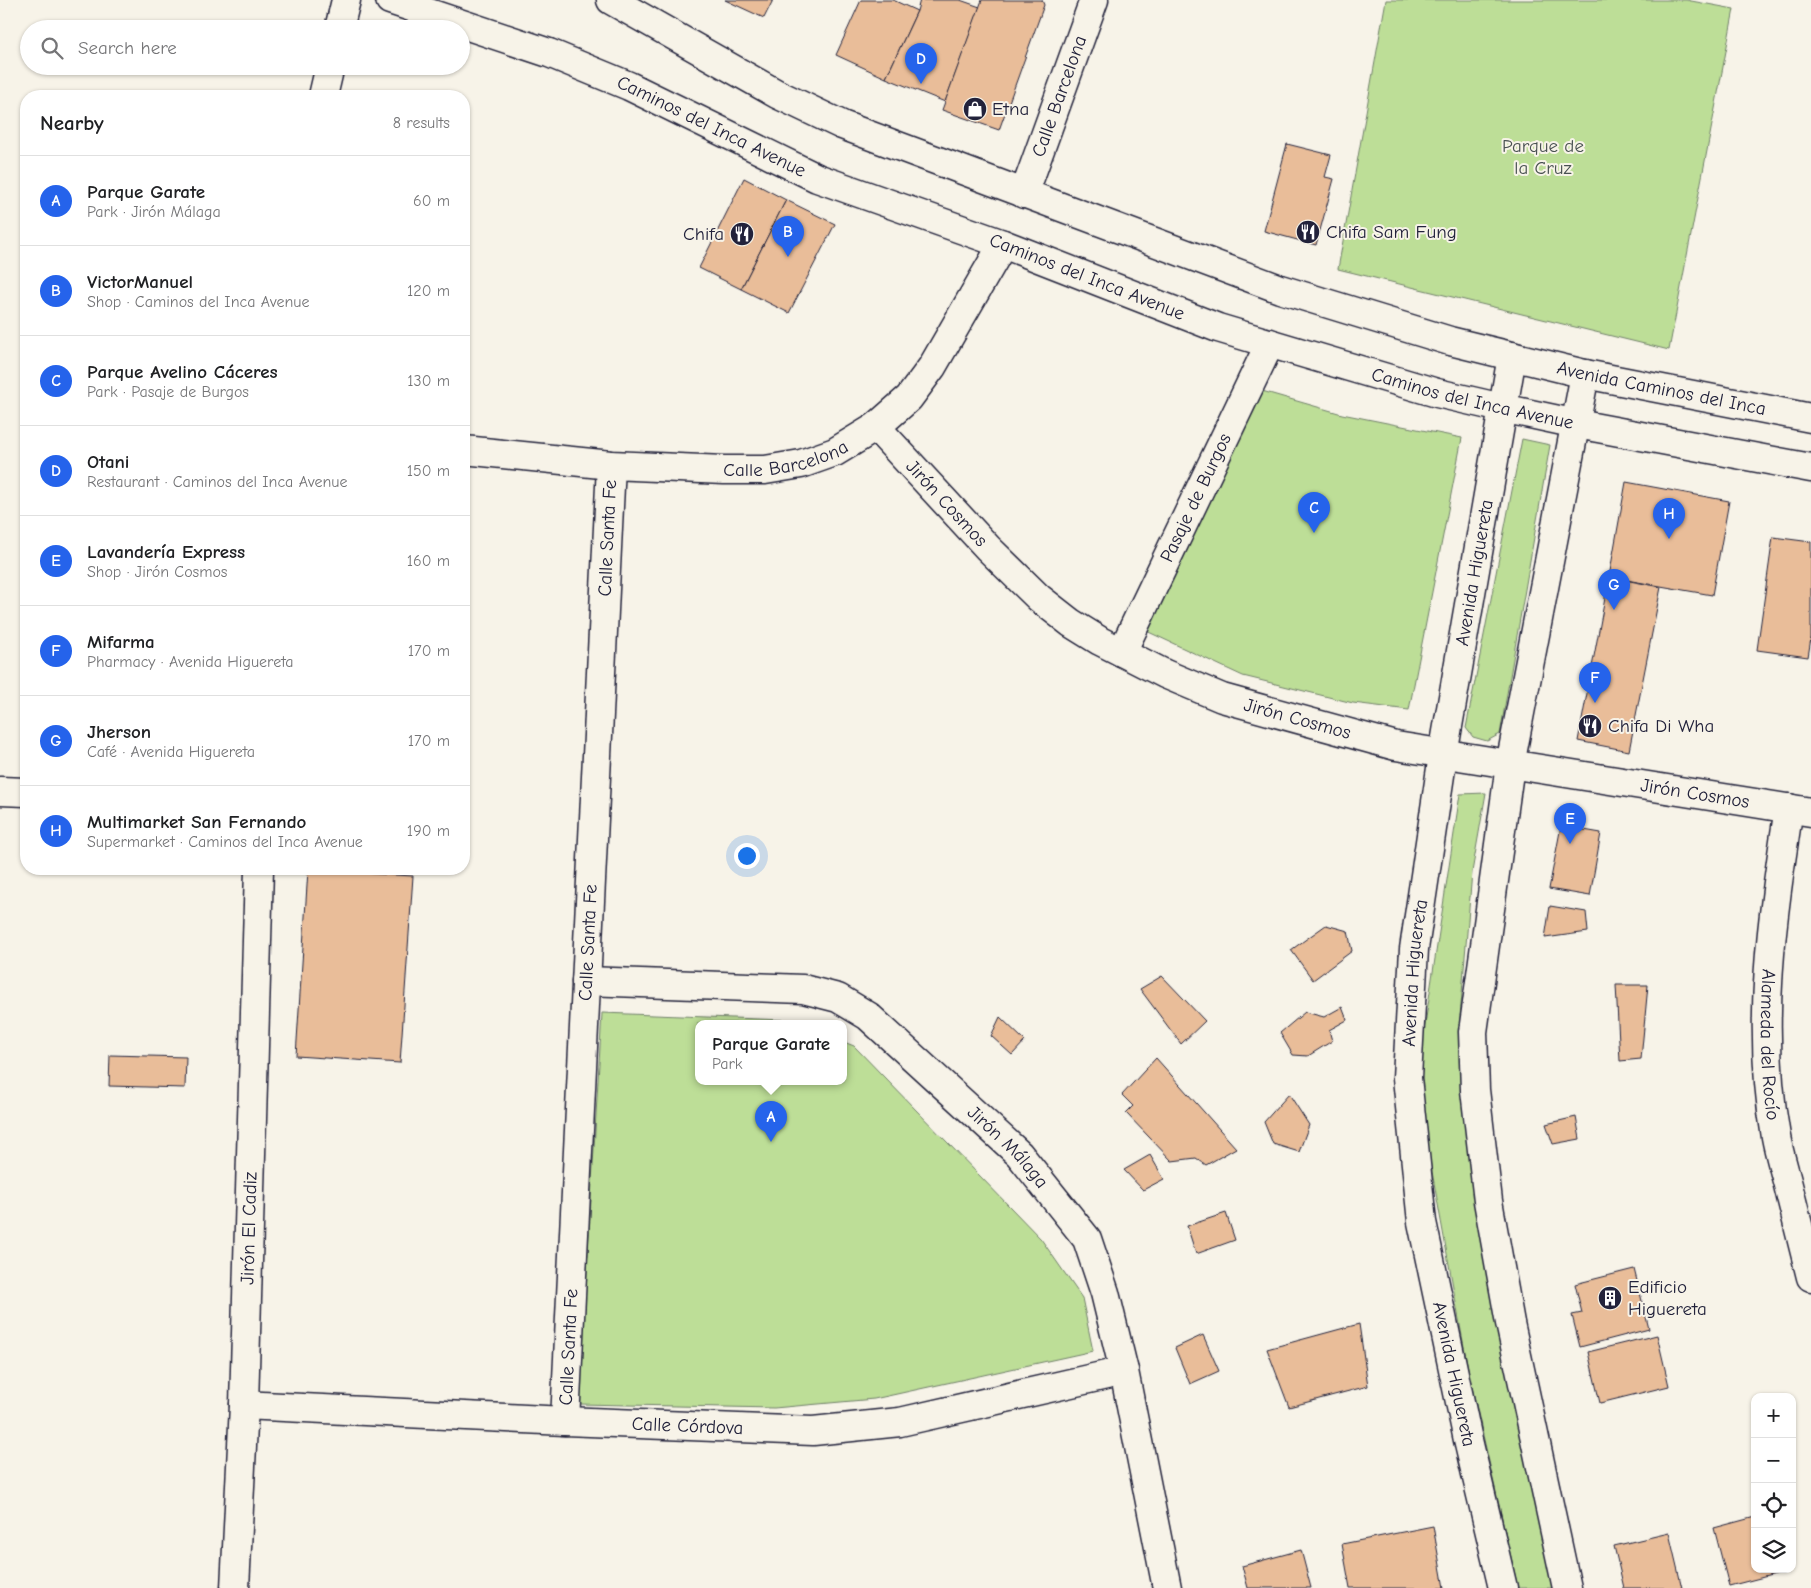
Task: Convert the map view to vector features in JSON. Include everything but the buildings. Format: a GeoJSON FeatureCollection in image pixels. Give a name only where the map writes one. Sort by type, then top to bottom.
{"type":"FeatureCollection","features":[{"type":"Feature","properties":{"kind":"street"},"geometry":{"type":"LineString","coordinates":[[341,20],[346,0]]}},
{"type":"Feature","properties":{"kind":"street","name":"Caminos del Inca Avenue"},"geometry":{"type":"LineString","coordinates":[[390,0],[450,20]]}},
{"type":"Feature","properties":{"kind":"street"},"geometry":{"type":"LineString","coordinates":[[611,0],[777,94],[826,117],[1024,194],[1280,289],[1450,341],[1512,356]]}},
{"type":"Feature","properties":{"kind":"street","name":"Calle Barcelona"},"geometry":{"type":"LineString","coordinates":[[1024,194],[1094,0]]}},
{"type":"Feature","properties":{"kind":"street","name":"Caminos del Inca Avenue"},"geometry":{"type":"LineString","coordinates":[[470,27],[557,56],[629,86],[817,178],[1003,244],[1218,328],[1438,392],[1502,408],[1811,468]]}},
{"type":"Feature","properties":{"kind":"street"},"geometry":{"type":"LineString","coordinates":[[324,90],[328,75]]}},
{"type":"Feature","properties":{"kind":"street","name":"Calle Barcelona"},"geometry":{"type":"LineString","coordinates":[[470,451],[611,465],[765,470],[801,464],[834,452],[876,427],[909,398],[932,367],[1003,244]]}},
{"type":"Feature","properties":{"kind":"street","name":"Pasaje de Burgos"},"geometry":{"type":"LineString","coordinates":[[1122,652],[1270,343]]}},
{"type":"Feature","properties":{"kind":"street","name":"Avenida Caminos del Inca"},"geometry":{"type":"LineString","coordinates":[[1512,356],[1586,374],[1811,418]]}},
{"type":"Feature","properties":{"kind":"street","name":"Avenida Higuereta"},"geometry":{"type":"LineString","coordinates":[[1503,1588],[1468,1440],[1422,1222],[1406,1078],[1414,949],[1443,755],[1512,356]]}},
{"type":"Feature","properties":{"kind":"street"},"geometry":{"type":"LineString","coordinates":[[1567,1588],[1510,1323],[1488,1201],[1475,1090],[1473,1032],[1510,765],[1586,374]]}},
{"type":"Feature","properties":{"kind":"street","name":"Jirón Cosmos"},"geometry":{"type":"LineString","coordinates":[[876,427],[988,548],[1032,592],[1070,623],[1100,641],[1165,674],[1222,698],[1396,746],[1443,755],[1800,810]]}},
{"type":"Feature","properties":{"kind":"street","name":"Calle Santa Fe"},"geometry":{"type":"LineString","coordinates":[[565,1421],[611,465]]}},
{"type":"Feature","properties":{"kind":"street"},"geometry":{"type":"LineString","coordinates":[[0,791],[20,792]]}},
{"type":"Feature","properties":{"kind":"street","name":"Alameda del Rocío"},"geometry":{"type":"LineString","coordinates":[[1800,810],[1774,907],[1766,1019],[1769,1079],[1776,1137],[1811,1277]]}},
{"type":"Feature","properties":{"kind":"street","name":"Jirón El Cadiz"},"geometry":{"type":"LineString","coordinates":[[235,1588],[244,1406],[259,875]]}},
{"type":"Feature","properties":{"kind":"street","name":"Jirón Málaga"},"geometry":{"type":"LineString","coordinates":[[586,981],[803,989],[838,998],[868,1016],[1019,1154],[1087,1239],[1105,1293],[1124,1372],[1167,1588]]}},
{"type":"Feature","properties":{"kind":"street","name":"Calle Córdova"},"geometry":{"type":"LineString","coordinates":[[244,1406],[813,1431],[900,1422],[1124,1372]]}},
{"type":"Feature","properties":{"kind":"green space","name":"Parque de la Cruz"},"geometry":{"type":"Polygon","coordinates":[[[1386,0],[1686,0],[1734,9],[1669,350],[1338,269],[1386,0]]]}},
{"type":"Feature","properties":{"kind":"green space"},"geometry":{"type":"Polygon","coordinates":[[[1255,389],[1342,414],[1462,438],[1409,710],[1353,703],[1243,676],[1140,628],[1255,389]]]}},
{"type":"Feature","properties":{"kind":"green space"},"geometry":{"type":"Polygon","coordinates":[[[1522,439],[1550,445],[1500,734],[1487,741],[1473,737],[1466,728],[1522,439]]]}},
{"type":"Feature","properties":{"kind":"green space"},"geometry":{"type":"Polygon","coordinates":[[[1486,793],[1472,872],[1459,1029],[1468,1136],[1556,1588],[1518,1588],[1469,1374],[1416,1084],[1460,794],[1486,793]]]}},
{"type":"Feature","properties":{"kind":"green space"},"geometry":{"type":"Polygon","coordinates":[[[602,1013],[785,1020],[695,1020],[695,1085],[847,1085],[847,1043],[854,1046],[1041,1239],[1082,1298],[1093,1351],[874,1399],[774,1408],[579,1404],[602,1013]]]}},
{"type":"Feature","properties":{"kind":"place","name":"Otani"},"geometry":{"type":"Point","coordinates":[921,84]}},
{"type":"Feature","properties":{"kind":"place","name":"Etna"},"geometry":{"type":"Point","coordinates":[975,109]}},
{"type":"Feature","properties":{"kind":"place","name":"Chifa Sam Fung"},"geometry":{"type":"Point","coordinates":[1308,232]}},
{"type":"Feature","properties":{"kind":"place","name":"Chifa"},"geometry":{"type":"Point","coordinates":[742,234]}},
{"type":"Feature","properties":{"kind":"place","name":"VictorManuel"},"geometry":{"type":"Point","coordinates":[788,257]}},
{"type":"Feature","properties":{"kind":"place","name":"Parque Avelino Cáceres"},"geometry":{"type":"Point","coordinates":[1314,533]}},
{"type":"Feature","properties":{"kind":"place","name":"Multimarket San Fernando"},"geometry":{"type":"Point","coordinates":[1669,539]}},
{"type":"Feature","properties":{"kind":"place","name":"Jherson"},"geometry":{"type":"Point","coordinates":[1614,610]}},
{"type":"Feature","properties":{"kind":"place","name":"Mifarma"},"geometry":{"type":"Point","coordinates":[1595,703]}},
{"type":"Feature","properties":{"kind":"place","name":"Chifa Di Wha"},"geometry":{"type":"Point","coordinates":[1590,726]}},
{"type":"Feature","properties":{"kind":"place","name":"Lavandería Express"},"geometry":{"type":"Point","coordinates":[1570,844]}},
{"type":"Feature","properties":{"kind":"place","name":"Parque Garate"},"geometry":{"type":"Point","coordinates":[771,1142]}},
{"type":"Feature","properties":{"kind":"place","name":"Edificio Higuereta"},"geometry":{"type":"Point","coordinates":[1610,1298]}}]}
